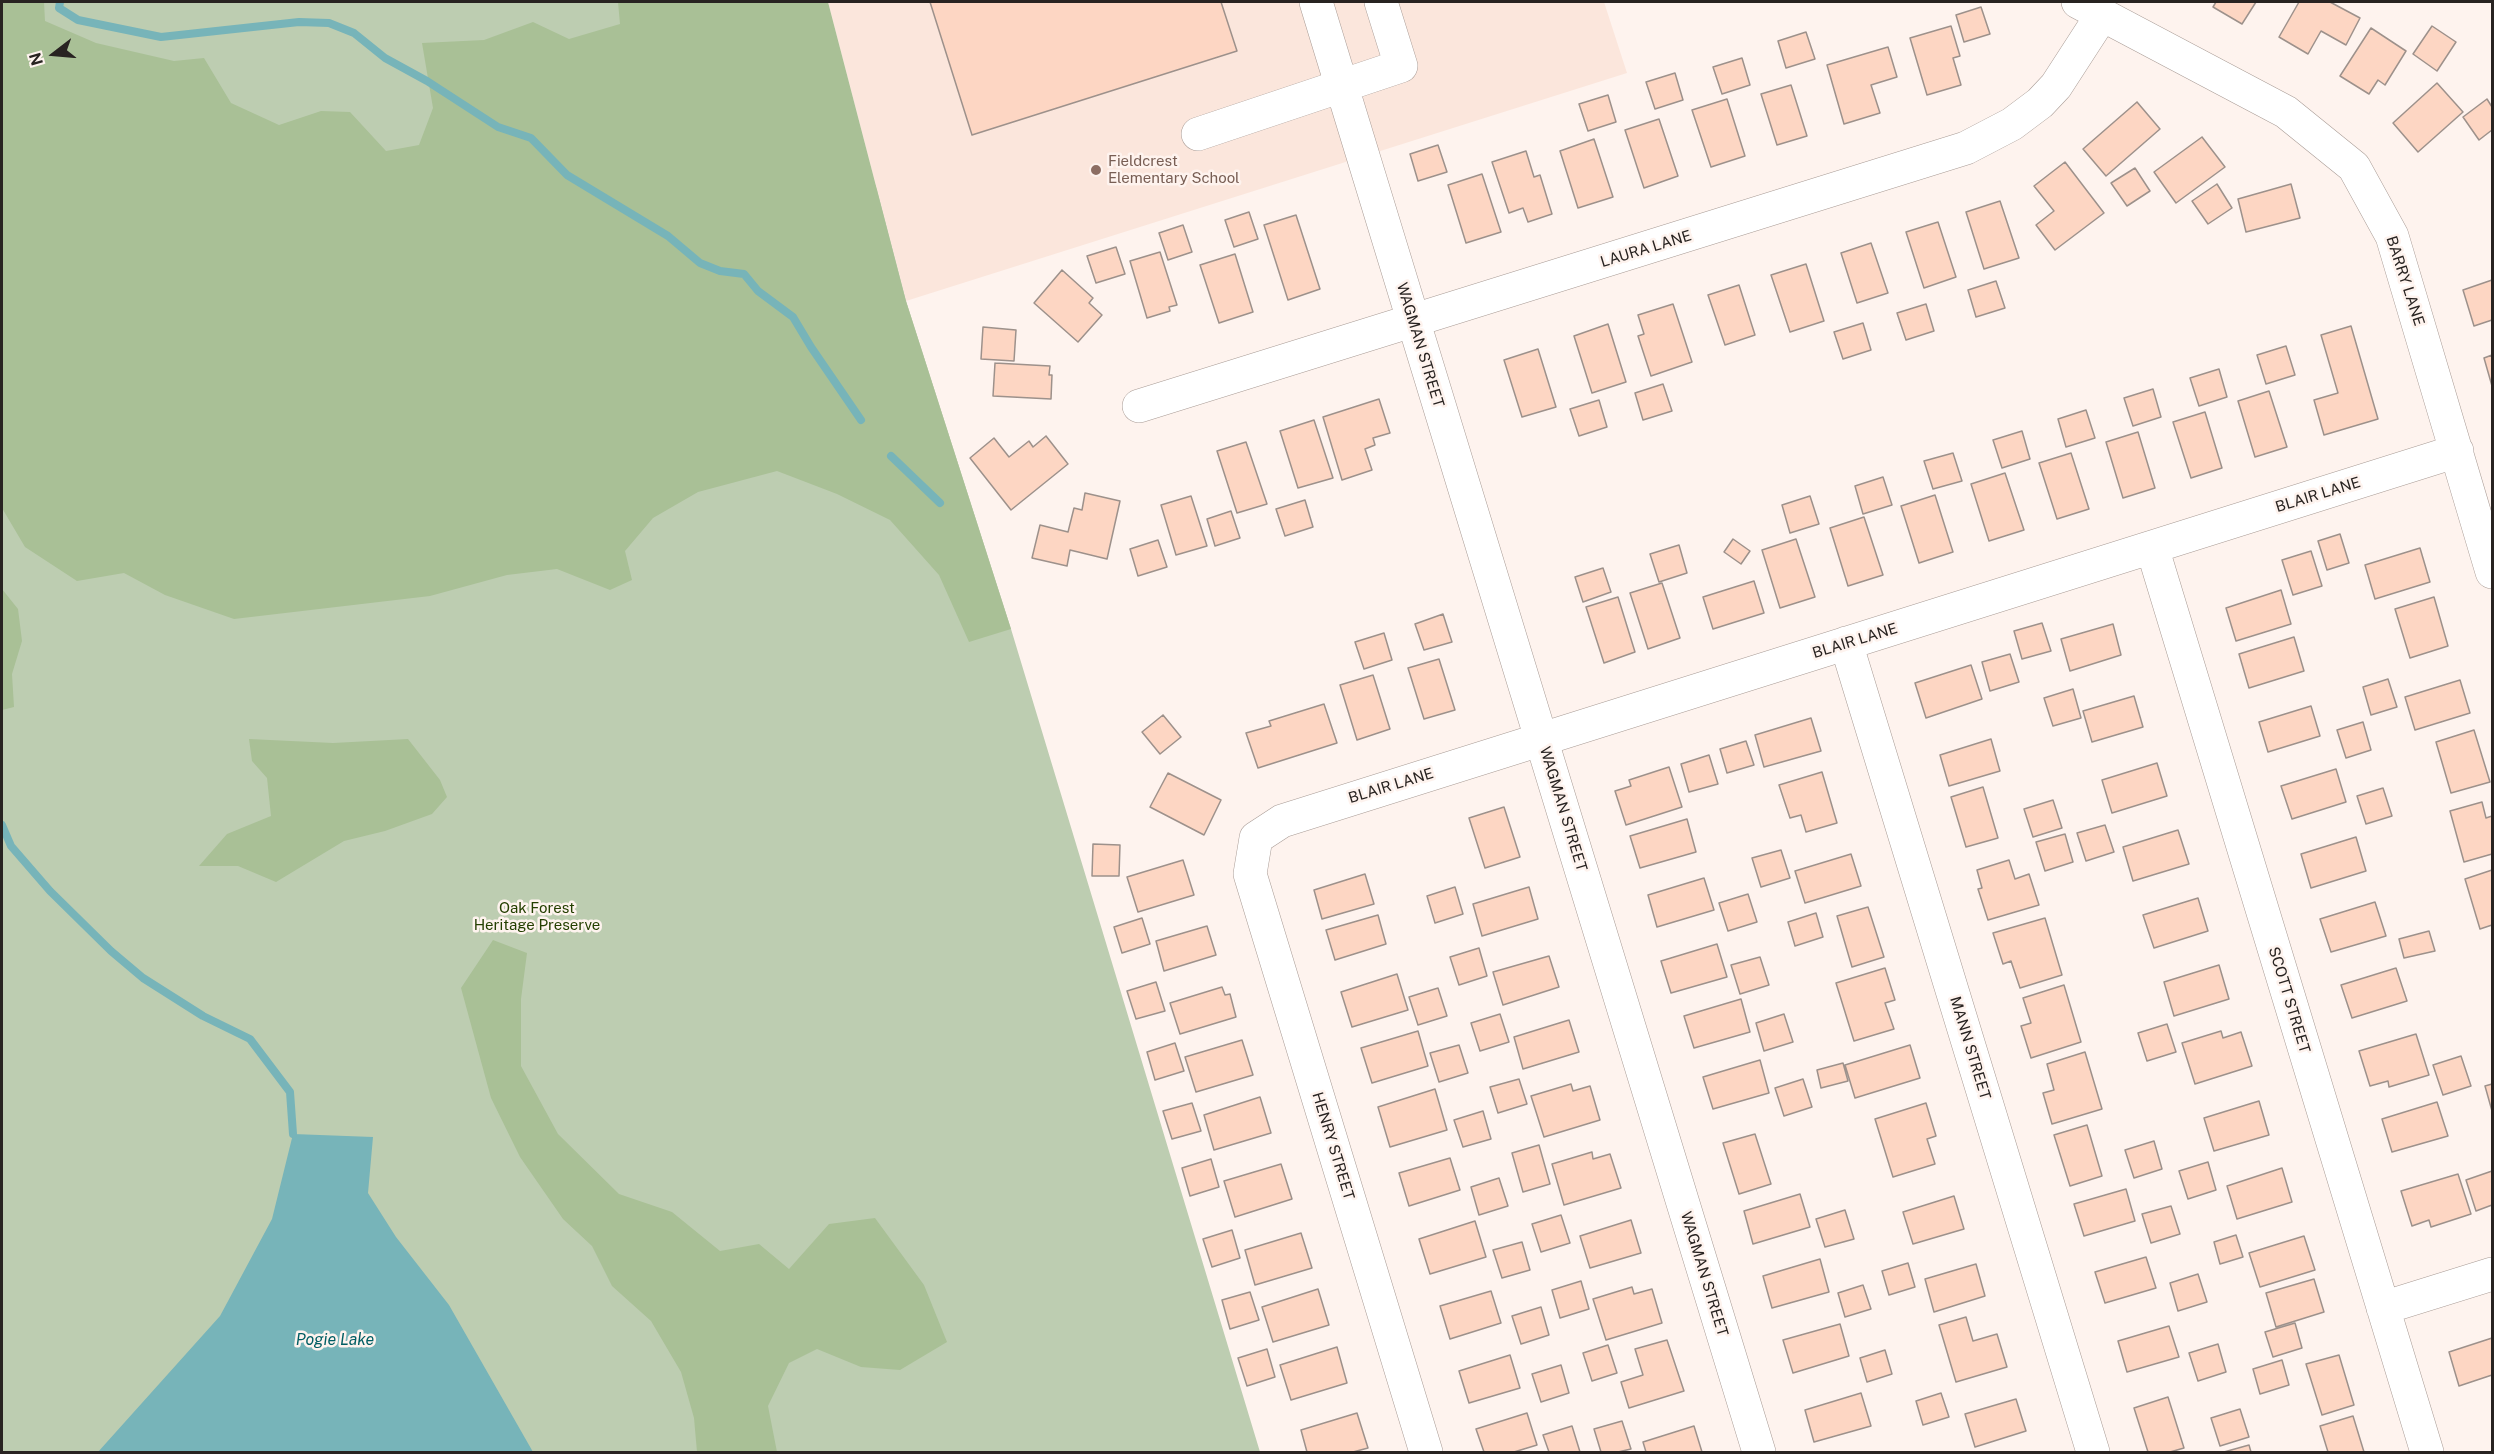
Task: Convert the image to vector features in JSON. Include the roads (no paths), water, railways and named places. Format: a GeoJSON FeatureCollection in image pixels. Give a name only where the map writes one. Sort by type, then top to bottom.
{"type":"FeatureCollection","features":[{"type":"Feature","properties":{"kind":"street","name":"WAGMAN STREET"},"geometry":{"type":"LineString","coordinates":[[1316,2],[1759,1452]]}},
{"type":"Feature","properties":{"kind":"street"},"geometry":{"type":"LineString","coordinates":[[1198,134],[1401,66],[1381,2]]}},
{"type":"Feature","properties":{"kind":"street","name":"LAURA LANE"},"geometry":{"type":"LineString","coordinates":[[1139,406],[1940,157],[1985,140],[2040,103],[2056,86],[2090,8]]}},
{"type":"Feature","properties":{"kind":"street","name":"BARRY LANE"},"geometry":{"type":"LineString","coordinates":[[2090,8],[2286,112],[2354,167],[2392,236],[2493,572]]}},
{"type":"Feature","properties":{"kind":"street","name":"BLAIR LANE"},"geometry":{"type":"LineString","coordinates":[[1256,838],[1282,820],[2457,452]]}},
{"type":"Feature","properties":{"kind":"street","name":"SCOTT STREET"},"geometry":{"type":"LineString","coordinates":[[2152,547],[2427,1452]]}},
{"type":"Feature","properties":{"kind":"street","name":"MANN STREET"},"geometry":{"type":"LineString","coordinates":[[1846,643],[2093,1452]]}},
{"type":"Feature","properties":{"kind":"street","name":"HENRY STREET"},"geometry":{"type":"LineString","coordinates":[[1256,838],[1250,874],[1426,1452]]}},
{"type":"Feature","properties":{"kind":"street"},"geometry":{"type":"LineString","coordinates":[[2383,1308],[2493,1274]]}},
{"type":"Feature","properties":{"kind":"water","name":"Pogie Lake"},"geometry":{"type":"Polygon","coordinates":[[[293,1134],[373,1137],[368,1193],[396,1237],[449,1305],[533,1452],[98,1452],[220,1316],[272,1219],[293,1134]]]}},
{"type":"Feature","properties":{"kind":"waterway"},"geometry":{"type":"LineString","coordinates":[[60,2],[59,8],[78,20],[161,37],[299,22],[329,23],[354,33],[385,58],[427,81],[498,127],[531,138],[567,175],[668,236],[700,263],[720,271],[744,274],[758,291],[793,317],[861,420]]}},
{"type":"Feature","properties":{"kind":"waterway"},"geometry":{"type":"LineString","coordinates":[[891,456],[940,503]]}},
{"type":"Feature","properties":{"kind":"waterway"},"geometry":{"type":"LineString","coordinates":[[2,825],[11,846],[50,891],[111,951],[143,978],[203,1016],[250,1039],[290,1092],[293,1134]]}},
{"type":"Feature","properties":{"kind":"place","name":"Fieldcrest Elementary School"},"geometry":{"type":"Point","coordinates":[1096,170]}},
{"type":"Feature","properties":{"kind":"park label","name":"Oak Forest Heritage Preserve"},"geometry":{"type":"Point","coordinates":[537,916]}}]}
